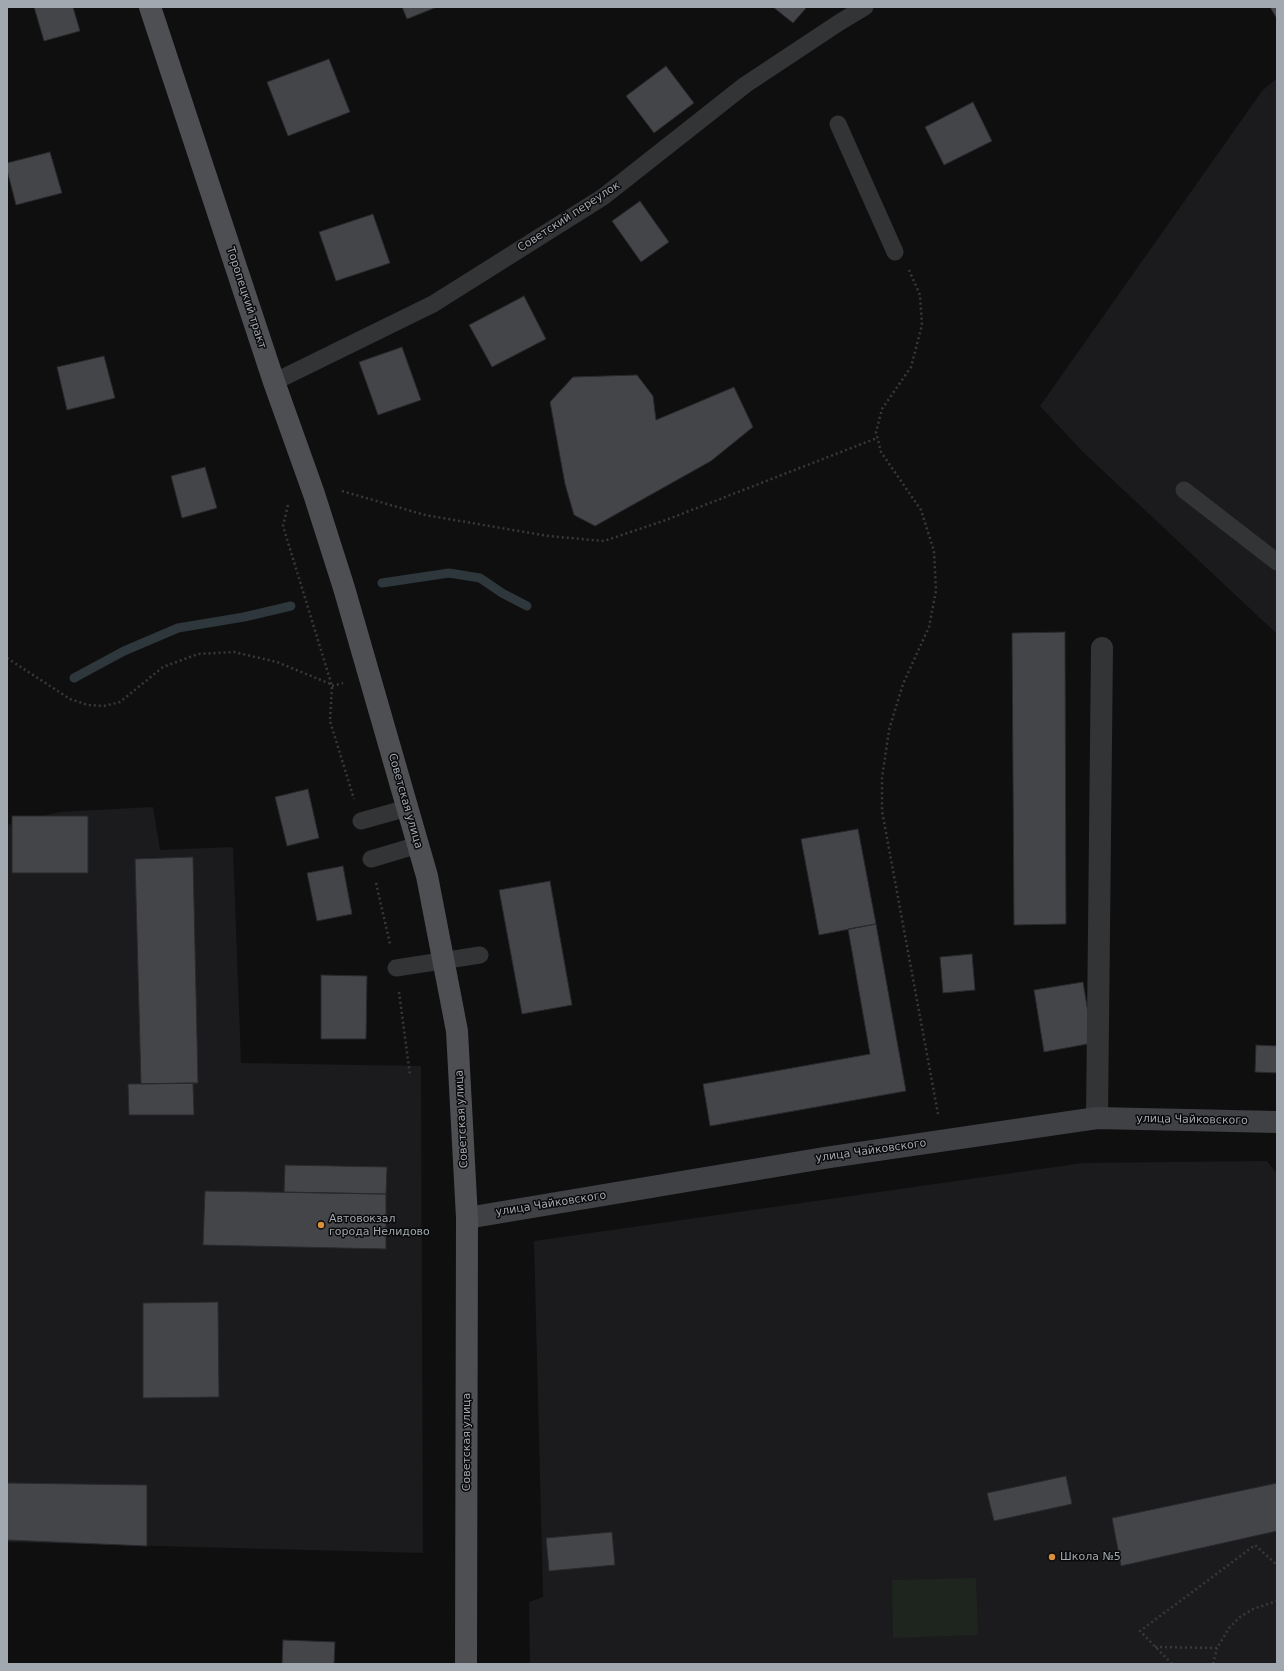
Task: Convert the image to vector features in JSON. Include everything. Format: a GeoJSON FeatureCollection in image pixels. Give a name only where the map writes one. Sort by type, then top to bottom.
{"type":"FeatureCollection","features":[{"type":"Feature","properties":{"kind":"main road","name":"Торопецкий тракт"},"geometry":{"type":"LineString","coordinates":[[150,7],[274,382],[314,494],[344,588]]}},
{"type":"Feature","properties":{"kind":"main road","name":"Советская улица"},"geometry":{"type":"LineString","coordinates":[[344,588],[427,876],[457,1031],[467,1218],[466,1664]]}},
{"type":"Feature","properties":{"kind":"street"},"geometry":{"type":"LineString","coordinates":[[1097,1118],[1102,648]]}},
{"type":"Feature","properties":{"kind":"street","name":"улица Чайковского"},"geometry":{"type":"LineString","coordinates":[[467,1218],[824,1158],[1097,1118],[1277,1122]]}},
{"type":"Feature","properties":{"kind":"lane","name":"Советский переулок"},"geometry":{"type":"LineString","coordinates":[[274,382],[433,304],[603,197],[745,85],[865,7]]}},
{"type":"Feature","properties":{"kind":"lane"},"geometry":{"type":"LineString","coordinates":[[838,124],[895,252]]}},
{"type":"Feature","properties":{"kind":"lane"},"geometry":{"type":"LineString","coordinates":[[1184,490],[1277,562]]}},
{"type":"Feature","properties":{"kind":"lane"},"geometry":{"type":"LineString","coordinates":[[361,821],[407,808]]}},
{"type":"Feature","properties":{"kind":"lane"},"geometry":{"type":"LineString","coordinates":[[371,858],[418,844]]}},
{"type":"Feature","properties":{"kind":"lane"},"geometry":{"type":"LineString","coordinates":[[396,968],[480,955]]}},
{"type":"Feature","properties":{"kind":"path"},"geometry":{"type":"LineString","coordinates":[[895,252],[912,275],[920,295],[922,325],[911,367],[882,410],[876,432],[882,452],[921,510],[934,551],[936,591],[929,627],[904,684],[889,730],[882,778],[882,811],[943,1140]]}},
{"type":"Feature","properties":{"kind":"path"},"geometry":{"type":"LineString","coordinates":[[361,821],[330,721],[332,686],[283,526],[289,502],[333,488],[425,515],[548,536],[604,541],[666,520],[877,438]]}},
{"type":"Feature","properties":{"kind":"path"},"geometry":{"type":"LineString","coordinates":[[7,658],[70,699],[88,705],[104,706],[120,702],[163,667],[198,654],[234,652],[278,662],[332,686],[347,682]]}},
{"type":"Feature","properties":{"kind":"path"},"geometry":{"type":"LineString","coordinates":[[371,858],[396,968],[410,1075]]}},
{"type":"Feature","properties":{"kind":"path"},"geometry":{"type":"LineString","coordinates":[[1172,1664],[1140,1631],[1255,1545],[1277,1565]]}},
{"type":"Feature","properties":{"kind":"path"},"geometry":{"type":"LineString","coordinates":[[1213,1664],[1217,1648],[1229,1628],[1240,1617],[1253,1609],[1277,1601]]}},
{"type":"Feature","properties":{"kind":"path"},"geometry":{"type":"LineString","coordinates":[[1155,1647],[1217,1648]]}},
{"type":"Feature","properties":{"kind":"shaded area"},"geometry":{"type":"Polygon","coordinates":[[[1277,78],[1277,634],[1083,452],[1040,406],[1262,91],[1277,78]]]}},
{"type":"Feature","properties":{"kind":"shaded area"},"geometry":{"type":"Polygon","coordinates":[[[153,807],[160,850],[233,847],[241,1063],[421,1066],[423,1553],[7,1542],[7,825],[59,812],[153,807]]]}},
{"type":"Feature","properties":{"kind":"shaded area"},"geometry":{"type":"Polygon","coordinates":[[[1267,1161],[1277,1174],[1277,1664],[530,1664],[529,1602],[543,1597],[534,1241],[1083,1163],[1267,1161]]]}},
{"type":"Feature","properties":{"kind":"shaded area"},"geometry":{"type":"Polygon","coordinates":[[[976,1578],[978,1635],[893,1638],[892,1580],[976,1578]]]}},
{"type":"Feature","properties":{"kind":"building"},"geometry":{"type":"Polygon","coordinates":[[[34,7],[73,7],[80,31],[44,41],[34,7]]]}},
{"type":"Feature","properties":{"kind":"building"},"geometry":{"type":"Polygon","coordinates":[[[402,7],[437,7],[407,19],[402,7]]]}},
{"type":"Feature","properties":{"kind":"building"},"geometry":{"type":"Polygon","coordinates":[[[773,7],[807,7],[793,23],[773,7]]]}},
{"type":"Feature","properties":{"kind":"building"},"geometry":{"type":"Polygon","coordinates":[[[1270,7],[1277,7],[1277,19],[1270,7]]]}},
{"type":"Feature","properties":{"kind":"building"},"geometry":{"type":"Polygon","coordinates":[[[329,59],[350,112],[288,136],[267,82],[329,59]]]}},
{"type":"Feature","properties":{"kind":"building"},"geometry":{"type":"Polygon","coordinates":[[[666,66],[694,103],[654,133],[626,96],[666,66]]]}},
{"type":"Feature","properties":{"kind":"building"},"geometry":{"type":"Polygon","coordinates":[[[973,102],[992,141],[944,165],[925,127],[973,102]]]}},
{"type":"Feature","properties":{"kind":"building"},"geometry":{"type":"Polygon","coordinates":[[[50,152],[62,193],[16,205],[7,170],[7,163],[50,152]]]}},
{"type":"Feature","properties":{"kind":"building"},"geometry":{"type":"Polygon","coordinates":[[[640,201],[669,242],[641,262],[612,221],[640,201]]]}},
{"type":"Feature","properties":{"kind":"building"},"geometry":{"type":"Polygon","coordinates":[[[373,214],[390,263],[336,281],[319,232],[373,214]]]}},
{"type":"Feature","properties":{"kind":"building"},"geometry":{"type":"Polygon","coordinates":[[[524,296],[546,339],[492,367],[469,325],[524,296]]]}},
{"type":"Feature","properties":{"kind":"building"},"geometry":{"type":"Polygon","coordinates":[[[402,347],[421,400],[378,415],[359,362],[402,347]]]}},
{"type":"Feature","properties":{"kind":"building"},"geometry":{"type":"Polygon","coordinates":[[[104,356],[115,398],[67,410],[57,367],[104,356]]]}},
{"type":"Feature","properties":{"kind":"building"},"geometry":{"type":"Polygon","coordinates":[[[637,375],[653,396],[656,420],[734,387],[753,427],[711,461],[595,526],[574,515],[565,484],[550,402],[573,377],[637,375]]]}},
{"type":"Feature","properties":{"kind":"building"},"geometry":{"type":"Polygon","coordinates":[[[205,467],[217,508],[182,518],[171,476],[205,467]]]}},
{"type":"Feature","properties":{"kind":"building"},"geometry":{"type":"Polygon","coordinates":[[[1065,632],[1066,924],[1014,925],[1012,633],[1065,632]]]}},
{"type":"Feature","properties":{"kind":"building"},"geometry":{"type":"Polygon","coordinates":[[[308,789],[319,838],[287,846],[275,797],[308,789]]]}},
{"type":"Feature","properties":{"kind":"building"},"geometry":{"type":"Polygon","coordinates":[[[12,816],[88,816],[88,873],[12,873],[12,816]]]}},
{"type":"Feature","properties":{"kind":"building"},"geometry":{"type":"Polygon","coordinates":[[[858,829],[876,924],[819,935],[801,839],[858,829]]]}},
{"type":"Feature","properties":{"kind":"building"},"geometry":{"type":"Polygon","coordinates":[[[193,857],[198,1083],[141,1084],[135,859],[193,857]]]}},
{"type":"Feature","properties":{"kind":"building"},"geometry":{"type":"Polygon","coordinates":[[[343,866],[352,914],[317,921],[307,873],[343,866]]]}},
{"type":"Feature","properties":{"kind":"building"},"geometry":{"type":"Polygon","coordinates":[[[550,881],[572,1005],[522,1014],[499,890],[550,881]]]}},
{"type":"Feature","properties":{"kind":"building"},"geometry":{"type":"Polygon","coordinates":[[[876,924],[906,1091],[710,1126],[703,1084],[870,1054],[848,929],[876,924]]]}},
{"type":"Feature","properties":{"kind":"building"},"geometry":{"type":"Polygon","coordinates":[[[972,954],[975,990],[943,993],[940,957],[972,954]]]}},
{"type":"Feature","properties":{"kind":"building"},"geometry":{"type":"Polygon","coordinates":[[[321,975],[367,976],[366,1039],[321,1039],[321,975]]]}},
{"type":"Feature","properties":{"kind":"building"},"geometry":{"type":"Polygon","coordinates":[[[1083,982],[1093,1043],[1044,1052],[1034,990],[1083,982]]]}},
{"type":"Feature","properties":{"kind":"building"},"geometry":{"type":"Polygon","coordinates":[[[1256,1045],[1277,1046],[1277,1073],[1255,1072],[1256,1045]]]}},
{"type":"Feature","properties":{"kind":"building"},"geometry":{"type":"Polygon","coordinates":[[[193,1083],[194,1115],[129,1115],[128,1084],[193,1083]]]}},
{"type":"Feature","properties":{"kind":"building"},"geometry":{"type":"Polygon","coordinates":[[[285,1165],[387,1167],[386,1194],[284,1192],[285,1165]]]}},
{"type":"Feature","properties":{"kind":"building"},"geometry":{"type":"Polygon","coordinates":[[[205,1191],[386,1194],[386,1249],[203,1245],[205,1191]]]}},
{"type":"Feature","properties":{"kind":"building"},"geometry":{"type":"Polygon","coordinates":[[[218,1302],[219,1397],[143,1398],[143,1303],[218,1302]]]}},
{"type":"Feature","properties":{"kind":"building"},"geometry":{"type":"Polygon","coordinates":[[[1066,1476],[1072,1504],[994,1521],[987,1493],[1066,1476]]]}},
{"type":"Feature","properties":{"kind":"building"},"geometry":{"type":"Polygon","coordinates":[[[7,1483],[147,1485],[147,1546],[7,1540],[7,1483]]]}},
{"type":"Feature","properties":{"kind":"building"},"geometry":{"type":"Polygon","coordinates":[[[1277,1483],[1277,1531],[1121,1566],[1112,1518],[1277,1483]]]}},
{"type":"Feature","properties":{"kind":"building"},"geometry":{"type":"Polygon","coordinates":[[[612,1532],[615,1565],[549,1571],[546,1538],[612,1532]]]}},
{"type":"Feature","properties":{"kind":"building"},"geometry":{"type":"Polygon","coordinates":[[[283,1640],[335,1642],[334,1664],[282,1664],[283,1640]]]}},
{"type":"Feature","properties":{"kind":"waterway"},"geometry":{"type":"LineString","coordinates":[[382,583],[449,573],[480,578],[502,593],[527,606]]}},
{"type":"Feature","properties":{"kind":"waterway"},"geometry":{"type":"LineString","coordinates":[[74,678],[124,651],[178,628],[244,617],[291,606]]}},
{"type":"Feature","properties":{"kind":"place","name":"Автовокзал города Нелидово"},"geometry":{"type":"Point","coordinates":[321,1225]}},
{"type":"Feature","properties":{"kind":"place","name":"Школа №5"},"geometry":{"type":"Point","coordinates":[1052,1557]}}]}
